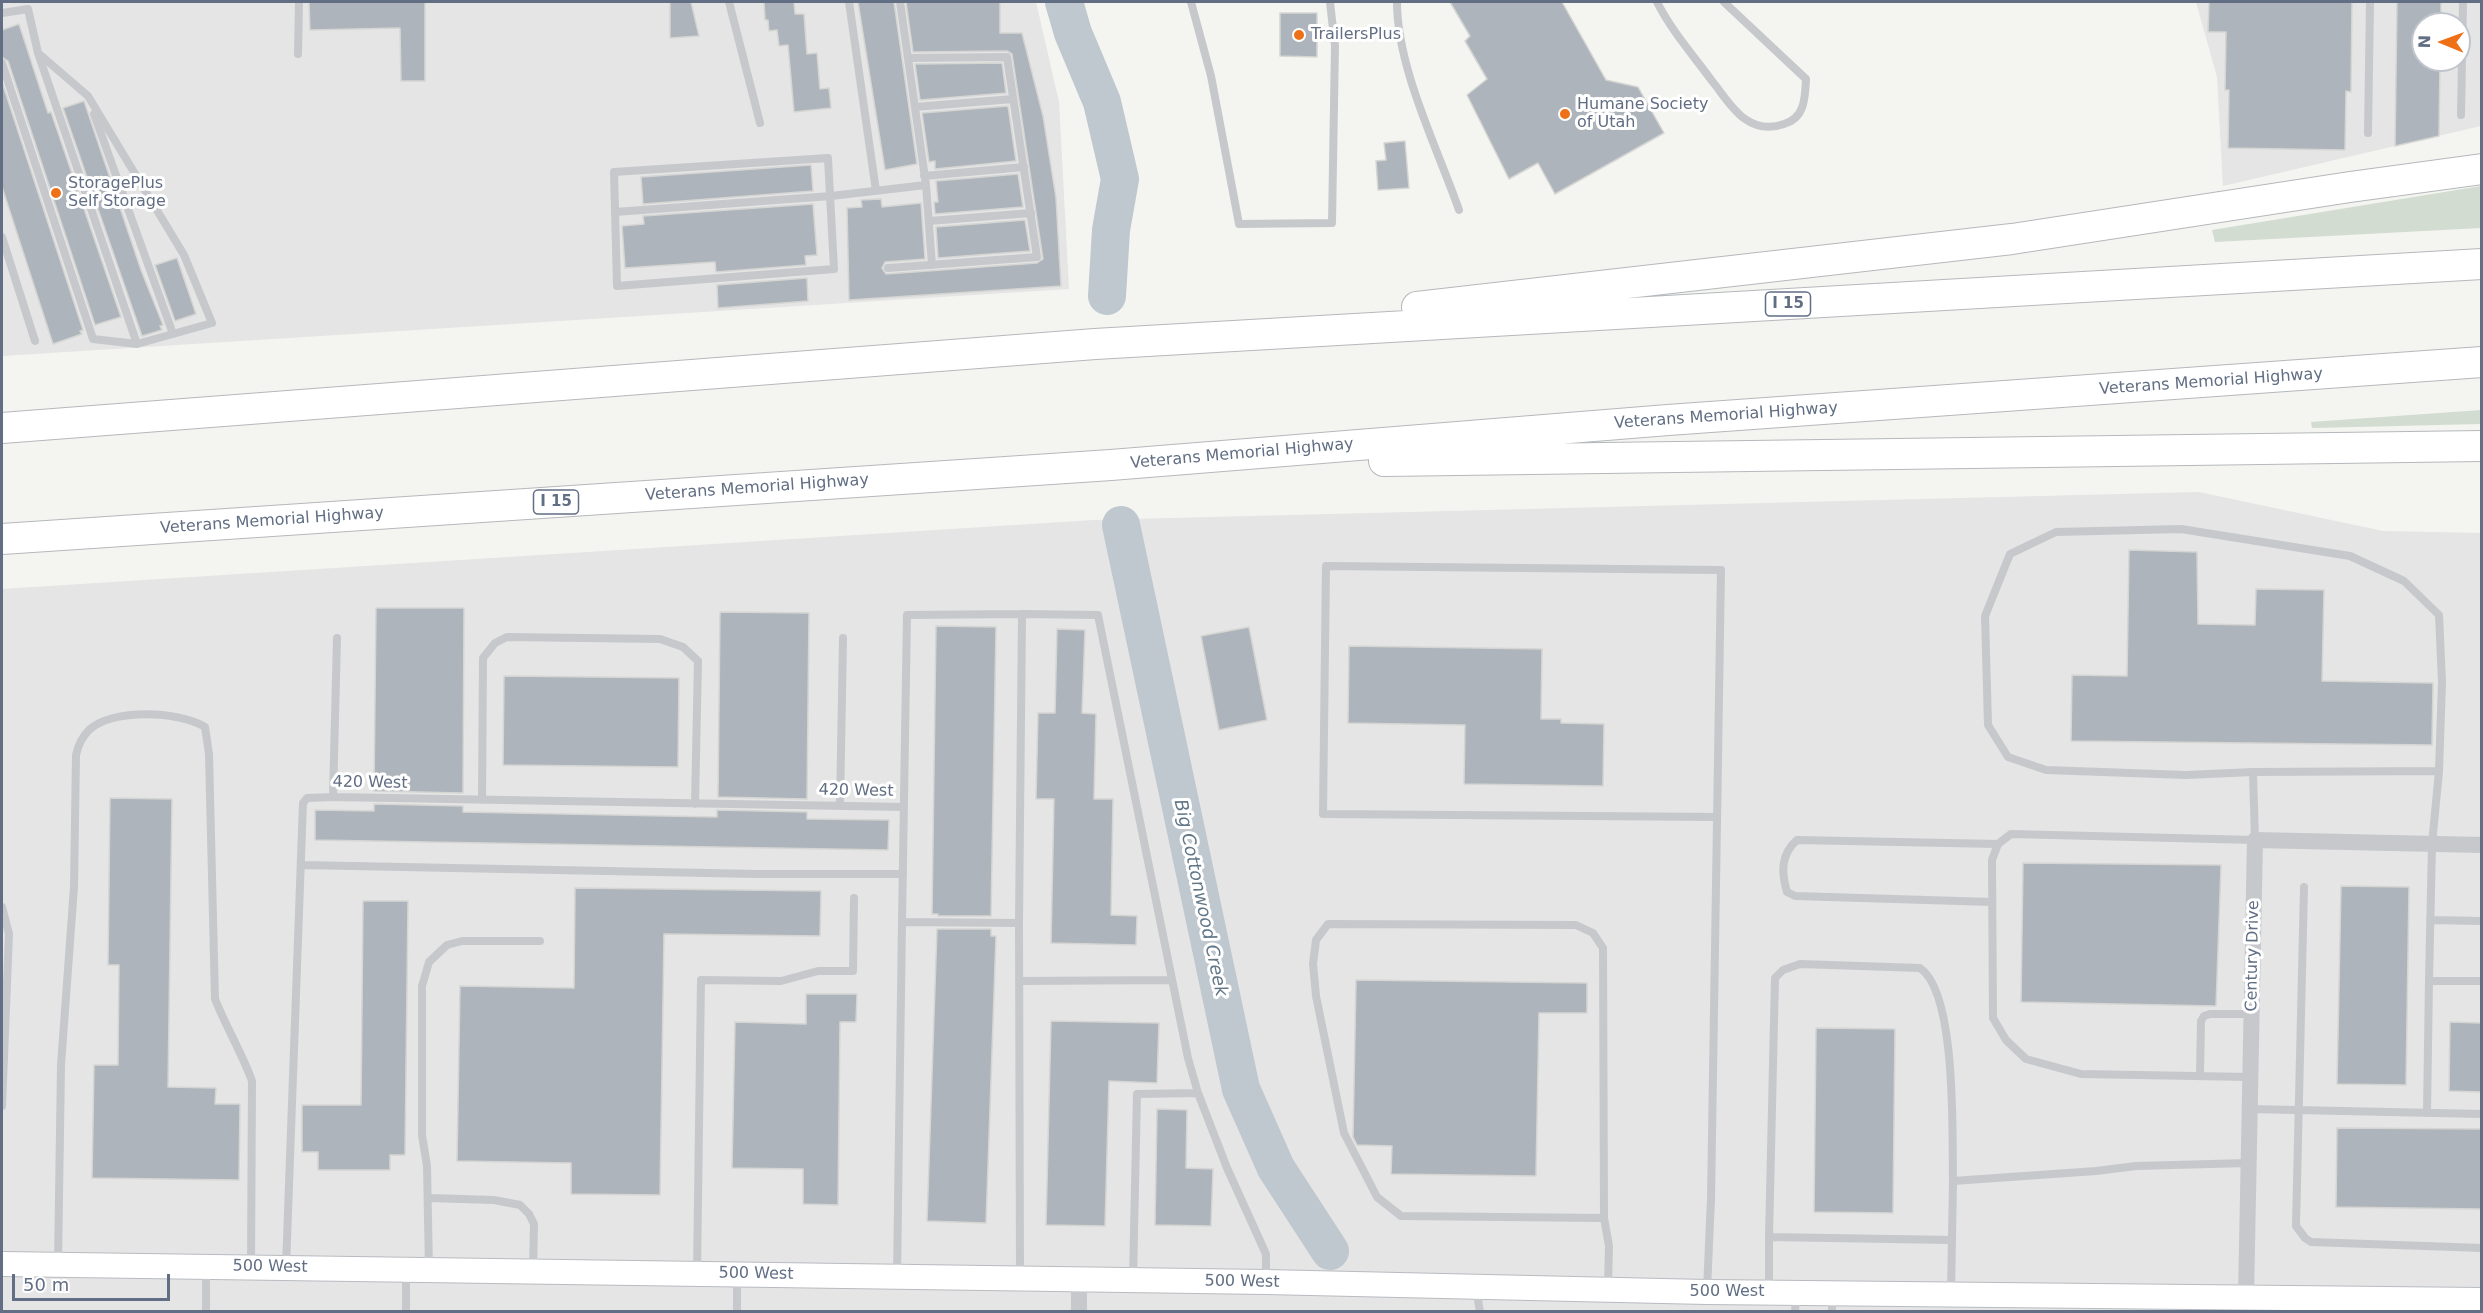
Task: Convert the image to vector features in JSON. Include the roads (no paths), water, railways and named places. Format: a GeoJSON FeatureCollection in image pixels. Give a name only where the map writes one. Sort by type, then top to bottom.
{"type":"FeatureCollection","features":[{"type":"Feature","properties":{"kind":"highway"},"geometry":{"type":"LineString","coordinates":[[1095,344],[2012,239],[2481,169]]}},
{"type":"Feature","properties":{"kind":"highway","name":"I 15"},"geometry":{"type":"LineString","coordinates":[[2,428],[1095,344],[2481,264]]}},
{"type":"Feature","properties":{"kind":"highway","name":"Veterans Memorial Highway"},"geometry":{"type":"LineString","coordinates":[[2,539],[1111,465],[1668,420],[2481,362]]}},
{"type":"Feature","properties":{"kind":"highway"},"geometry":{"type":"LineString","coordinates":[[1111,465],[2481,446]]}},
{"type":"Feature","properties":{"kind":"main road","name":"500 West"},"geometry":{"type":"LineString","coordinates":[[2,1264],[897,1276],[1768,1292],[1796,1302],[1832,1303],[2245,1301],[2392,1305],[2481,1300]]}},
{"type":"Feature","properties":{"kind":"street"},"geometry":{"type":"LineString","coordinates":[[2255,840],[2481,845]]}},
{"type":"Feature","properties":{"kind":"street","name":"Century Drive"},"geometry":{"type":"LineString","coordinates":[[2245,1301],[2255,840]]}},
{"type":"Feature","properties":{"kind":"street"},"geometry":{"type":"LineString","coordinates":[[1079,1280],[1079,1311]]}},
{"type":"Feature","properties":{"kind":"lane"},"geometry":{"type":"LineString","coordinates":[[298,54],[299,2]]}},
{"type":"Feature","properties":{"kind":"lane"},"geometry":{"type":"LineString","coordinates":[[729,2],[760,123]]}},
{"type":"Feature","properties":{"kind":"lane"},"geometry":{"type":"LineString","coordinates":[[849,2],[876,191]]}},
{"type":"Feature","properties":{"kind":"lane"},"geometry":{"type":"LineString","coordinates":[[900,2],[925,181],[932,265]]}},
{"type":"Feature","properties":{"kind":"lane"},"geometry":{"type":"LineString","coordinates":[[1191,2],[1211,76],[1239,224],[1332,223],[1335,46],[1330,2]]}},
{"type":"Feature","properties":{"kind":"lane"},"geometry":{"type":"LineString","coordinates":[[1398,2],[1401,41],[1408,69],[1459,210]]}},
{"type":"Feature","properties":{"kind":"lane"},"geometry":{"type":"LineString","coordinates":[[1657,2],[1666,20],[1744,119],[1761,127],[1774,128],[1793,122],[1804,105],[1806,79],[1725,2]]}},
{"type":"Feature","properties":{"kind":"lane"},"geometry":{"type":"LineString","coordinates":[[2368,133],[2370,2]]}},
{"type":"Feature","properties":{"kind":"lane"},"geometry":{"type":"LineString","coordinates":[[2461,115],[2463,2]]}},
{"type":"Feature","properties":{"kind":"lane"},"geometry":{"type":"LineString","coordinates":[[2,13],[27,5],[38,53],[137,344]]}},
{"type":"Feature","properties":{"kind":"lane"},"geometry":{"type":"LineString","coordinates":[[2,63],[93,339],[137,344],[212,323],[184,255],[88,96],[38,53]]}},
{"type":"Feature","properties":{"kind":"lane"},"geometry":{"type":"LineString","coordinates":[[888,268],[1037,257],[1007,57],[909,58]]}},
{"type":"Feature","properties":{"kind":"lane"},"geometry":{"type":"LineString","coordinates":[[88,96],[173,334]]}},
{"type":"Feature","properties":{"kind":"lane"},"geometry":{"type":"LineString","coordinates":[[915,107],[1013,99]]}},
{"type":"Feature","properties":{"kind":"lane"},"geometry":{"type":"LineString","coordinates":[[828,158],[831,196],[834,269],[617,286],[614,172],[828,158]]}},
{"type":"Feature","properties":{"kind":"lane"},"geometry":{"type":"LineString","coordinates":[[615,212],[831,196],[1024,167]]}},
{"type":"Feature","properties":{"kind":"lane"},"geometry":{"type":"LineString","coordinates":[[929,221],[1031,213]]}},
{"type":"Feature","properties":{"kind":"lane"},"geometry":{"type":"LineString","coordinates":[[2,237],[35,341]]}},
{"type":"Feature","properties":{"kind":"lane"},"geometry":{"type":"LineString","coordinates":[[2427,1113],[2432,844],[2439,771],[2442,682],[2439,615],[2404,581],[2350,556],[2181,529],[2055,532],[2010,554],[1985,616],[1988,725],[2008,757],[2046,770],[2186,775],[2253,772],[2439,771]]}},
{"type":"Feature","properties":{"kind":"lane"},"geometry":{"type":"LineString","coordinates":[[1707,1292],[1711,1199],[1718,817],[1721,570],[1326,566],[1323,814],[1718,817]]}},
{"type":"Feature","properties":{"kind":"lane"},"geometry":{"type":"LineString","coordinates":[[1020,1279],[1019,981],[1022,614]]}},
{"type":"Feature","properties":{"kind":"lane"},"geometry":{"type":"LineString","coordinates":[[897,1276],[907,615],[1098,615],[1171,980],[1198,1093],[1227,1167],[1266,1254],[1266,1282]]}},
{"type":"Feature","properties":{"kind":"lane"},"geometry":{"type":"LineString","coordinates":[[482,800],[483,658],[495,643],[507,637],[660,639],[683,647],[698,661],[695,804]]}},
{"type":"Feature","properties":{"kind":"lane"},"geometry":{"type":"LineString","coordinates":[[333,797],[337,638]]}},
{"type":"Feature","properties":{"kind":"lane"},"geometry":{"type":"LineString","coordinates":[[840,806],[843,638]]}},
{"type":"Feature","properties":{"kind":"lane"},"geometry":{"type":"LineString","coordinates":[[58,1265],[61,1065],[74,887],[76,755],[79,743],[96,725],[120,717],[162,714],[194,720],[205,727],[209,754],[215,999],[252,1081],[251,1267]]}},
{"type":"Feature","properties":{"kind":"lane"},"geometry":{"type":"LineString","coordinates":[[2250,1077],[2081,1074],[2026,1059],[2007,1040],[1993,1018],[1992,860],[1998,844],[2011,834],[2255,840],[2253,772]]}},
{"type":"Feature","properties":{"kind":"lane","name":"420 West"},"geometry":{"type":"LineString","coordinates":[[286,1267],[303,803],[307,798],[904,807]]}},
{"type":"Feature","properties":{"kind":"lane"},"geometry":{"type":"LineString","coordinates":[[1992,902],[1795,896],[1787,892],[1783,880],[1784,859],[1789,846],[1797,840],[1998,844]]}},
{"type":"Feature","properties":{"kind":"lane"},"geometry":{"type":"LineString","coordinates":[[301,865],[758,874],[903,874]]}},
{"type":"Feature","properties":{"kind":"lane"},"geometry":{"type":"LineString","coordinates":[[2304,887],[2296,1226],[2311,1242],[2481,1248]]}},
{"type":"Feature","properties":{"kind":"lane"},"geometry":{"type":"LineString","coordinates":[[697,1274],[701,980],[781,981],[818,971],[853,971],[854,898]]}},
{"type":"Feature","properties":{"kind":"lane"},"geometry":{"type":"LineString","coordinates":[[2,907],[9,934],[2,1106]]}},
{"type":"Feature","properties":{"kind":"lane"},"geometry":{"type":"LineString","coordinates":[[2430,920],[2481,921]]}},
{"type":"Feature","properties":{"kind":"lane"},"geometry":{"type":"LineString","coordinates":[[902,922],[1020,922]]}},
{"type":"Feature","properties":{"kind":"lane"},"geometry":{"type":"LineString","coordinates":[[1604,1218],[1401,1216],[1377,1197],[1344,1133],[1316,996],[1313,964],[1316,940],[1328,924],[1576,925],[1593,933],[1603,948],[1604,1218],[1610,1246],[1608,1290]]}},
{"type":"Feature","properties":{"kind":"lane"},"geometry":{"type":"LineString","coordinates":[[406,1311],[417,1269],[429,1198],[422,1135],[422,986],[429,962],[447,945],[462,941],[540,941]]}},
{"type":"Feature","properties":{"kind":"lane"},"geometry":{"type":"LineString","coordinates":[[1768,1292],[1775,978],[1783,970],[1800,964],[1920,968],[1929,974],[1938,996],[1949,1046],[1953,1181],[1950,1303]]}},
{"type":"Feature","properties":{"kind":"lane"},"geometry":{"type":"LineString","coordinates":[[1019,981],[1171,980]]}},
{"type":"Feature","properties":{"kind":"lane"},"geometry":{"type":"LineString","coordinates":[[2429,981],[2481,981]]}},
{"type":"Feature","properties":{"kind":"lane"},"geometry":{"type":"LineString","coordinates":[[2200,1076],[2201,1021],[2204,1016],[2251,1014]]}},
{"type":"Feature","properties":{"kind":"lane"},"geometry":{"type":"LineString","coordinates":[[1133,1281],[1137,1094],[1198,1093]]}},
{"type":"Feature","properties":{"kind":"lane"},"geometry":{"type":"LineString","coordinates":[[2249,1109],[2481,1114]]}},
{"type":"Feature","properties":{"kind":"lane"},"geometry":{"type":"LineString","coordinates":[[1953,1181],[2136,1166],[2248,1163]]}},
{"type":"Feature","properties":{"kind":"lane"},"geometry":{"type":"LineString","coordinates":[[429,1198],[494,1200],[520,1205],[529,1214],[534,1224],[533,1272]]}},
{"type":"Feature","properties":{"kind":"lane"},"geometry":{"type":"LineString","coordinates":[[1769,1237],[1952,1240]]}},
{"type":"Feature","properties":{"kind":"lane"},"geometry":{"type":"LineString","coordinates":[[206,1266],[206,1311]]}},
{"type":"Feature","properties":{"kind":"lane"},"geometry":{"type":"LineString","coordinates":[[737,1311],[738,1274]]}},
{"type":"Feature","properties":{"kind":"lane"},"geometry":{"type":"LineString","coordinates":[[1476,1287],[1480,1311]]}},
{"type":"Feature","properties":{"kind":"waterway","name":"Big Cottonwood Creek"},"geometry":{"type":"LineString","coordinates":[[1064,2],[1073,33],[1102,102],[1120,179],[1111,230],[1107,296]]}},
{"type":"Feature","properties":{"kind":"waterway","name":"Big Cottonwood Creek"},"geometry":{"type":"LineString","coordinates":[[1121,525],[1241,1089],[1276,1168],[1330,1251]]}},
{"type":"Feature","properties":{"kind":"place","name":"TrailersPlus"},"geometry":{"type":"Point","coordinates":[1299,35]}},
{"type":"Feature","properties":{"kind":"place","name":"Humane Society of Utah"},"geometry":{"type":"Point","coordinates":[1565,114]}},
{"type":"Feature","properties":{"kind":"place","name":"StoragePlus Self Storage"},"geometry":{"type":"Point","coordinates":[56,193]}}]}
